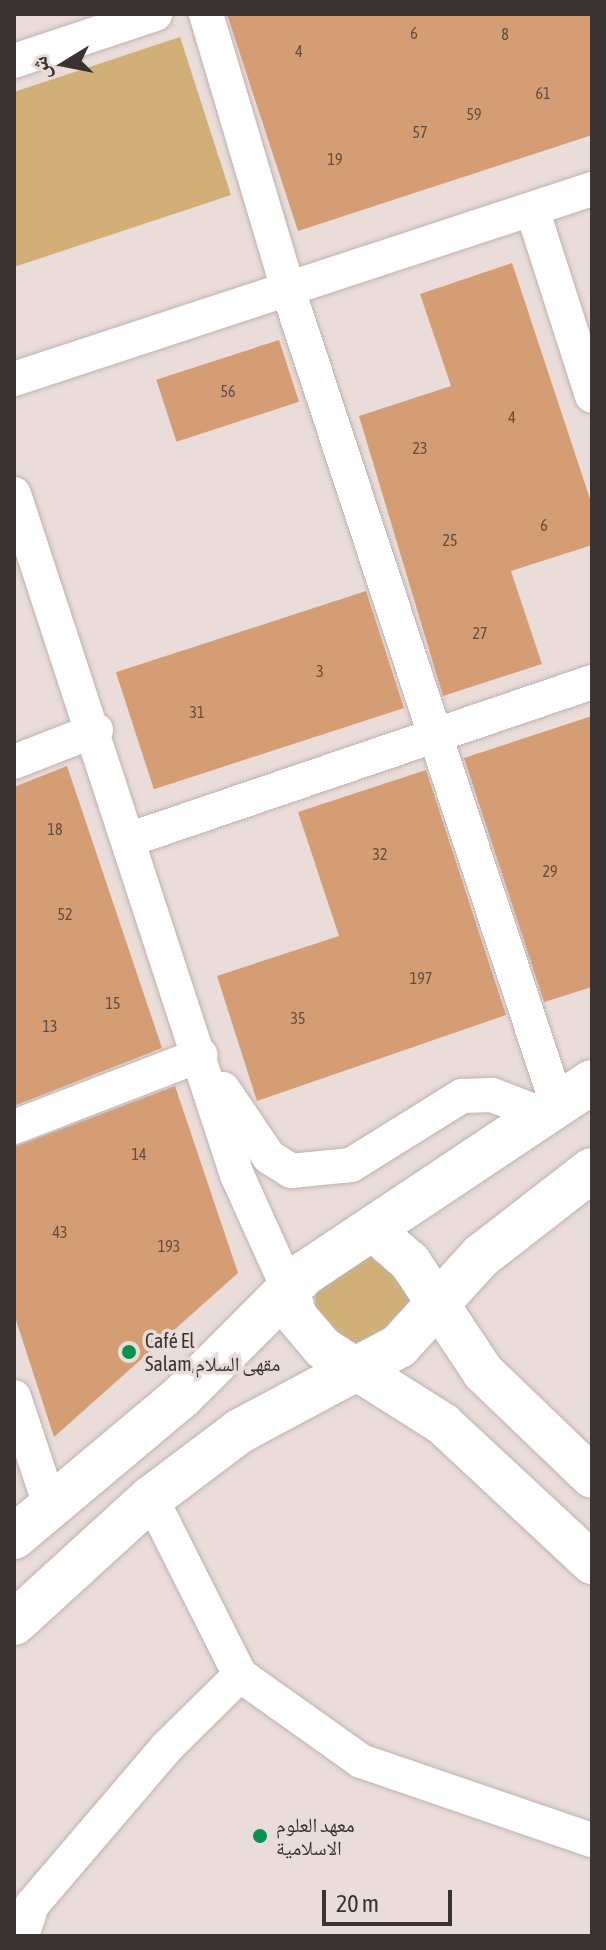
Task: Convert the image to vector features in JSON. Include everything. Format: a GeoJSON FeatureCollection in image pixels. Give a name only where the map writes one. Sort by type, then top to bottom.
{"type":"FeatureCollection","features":[{"type":"Feature","properties":{"kind":"main road"},"geometry":{"type":"LineString","coordinates":[[14,1537],[182,1396],[288,1288],[564,1099]]}},
{"type":"Feature","properties":{"kind":"main road"},"geometry":{"type":"LineString","coordinates":[[14,1623],[151,1498],[240,1431],[399,1346],[481,1256],[592,1170]]}},
{"type":"Feature","properties":{"kind":"street"},"geometry":{"type":"LineString","coordinates":[[14,61],[155,14]]}},
{"type":"Feature","properties":{"kind":"street"},"geometry":{"type":"LineString","coordinates":[[201,1055],[269,1157],[291,1171],[351,1165],[462,1096],[564,1099],[435,735],[289,293],[206,14]]}},
{"type":"Feature","properties":{"kind":"street"},"geometry":{"type":"LineString","coordinates":[[14,379],[289,293],[592,189]]}},
{"type":"Feature","properties":{"kind":"street"},"geometry":{"type":"LineString","coordinates":[[532,209],[592,396]]}},
{"type":"Feature","properties":{"kind":"street"},"geometry":{"type":"LineString","coordinates":[[14,494],[96,730],[237,1175],[307,1333],[443,1424],[592,1563]]}},
{"type":"Feature","properties":{"kind":"street"},"geometry":{"type":"LineString","coordinates":[[131,839],[592,682]]}},
{"type":"Feature","properties":{"kind":"street"},"geometry":{"type":"LineString","coordinates":[[14,762],[96,730]]}},
{"type":"Feature","properties":{"kind":"street"},"geometry":{"type":"LineString","coordinates":[[14,1127],[201,1055]]}},
{"type":"Feature","properties":{"kind":"street"},"geometry":{"type":"LineString","coordinates":[[372,1229],[410,1262],[483,1372],[592,1477]]}},
{"type":"Feature","properties":{"kind":"street"},"geometry":{"type":"LineString","coordinates":[[14,1397],[50,1505]]}},
{"type":"Feature","properties":{"kind":"street"},"geometry":{"type":"LineString","coordinates":[[151,1498],[240,1675],[361,1761],[592,1840]]}},
{"type":"Feature","properties":{"kind":"street"},"geometry":{"type":"LineString","coordinates":[[22,1936],[32,1905],[167,1747],[240,1675]]}},
{"type":"Feature","properties":{"kind":"shaded area"},"geometry":{"type":"Polygon","coordinates":[[[180,37],[231,195],[14,267],[14,92],[180,37]]]}},
{"type":"Feature","properties":{"kind":"shaded area"},"geometry":{"type":"Polygon","coordinates":[[[365,1255],[396,1268],[410,1298],[410,1314],[362,1352],[318,1320],[315,1305],[316,1290],[365,1255]]]}},
{"type":"Feature","properties":{"kind":"building"},"geometry":{"type":"Polygon","coordinates":[[[227,14],[592,14],[592,135],[298,231],[227,14]]]}},
{"type":"Feature","properties":{"kind":"building"},"geometry":{"type":"Polygon","coordinates":[[[512,263],[592,505],[592,545],[511,571],[542,664],[443,696],[359,416],[451,386],[420,294],[512,263]]]}},
{"type":"Feature","properties":{"kind":"building"},"geometry":{"type":"Polygon","coordinates":[[[279,340],[299,402],[176,442],[156,380],[279,340]]]}},
{"type":"Feature","properties":{"kind":"building"},"geometry":{"type":"Polygon","coordinates":[[[366,591],[404,708],[154,789],[116,672],[366,591]]]}},
{"type":"Feature","properties":{"kind":"building"},"geometry":{"type":"Polygon","coordinates":[[[592,716],[592,987],[544,1002],[464,758],[592,716]]]}},
{"type":"Feature","properties":{"kind":"building"},"geometry":{"type":"Polygon","coordinates":[[[67,766],[162,1048],[14,1106],[14,787],[67,766]]]}},
{"type":"Feature","properties":{"kind":"building"},"geometry":{"type":"Polygon","coordinates":[[[426,770],[506,1015],[257,1101],[217,976],[339,936],[298,812],[426,770]]]}},
{"type":"Feature","properties":{"kind":"building"},"geometry":{"type":"Polygon","coordinates":[[[175,1086],[238,1273],[54,1437],[14,1314],[14,1147],[175,1086]]]}},
{"type":"Feature","properties":{"kind":"place","name":"Café El Salam,مقهى السلام"},"geometry":{"type":"Point","coordinates":[129,1352]}},
{"type":"Feature","properties":{"kind":"place","name":"معهد العلوم الاسلامية"},"geometry":{"type":"Point","coordinates":[260,1836]}}]}
